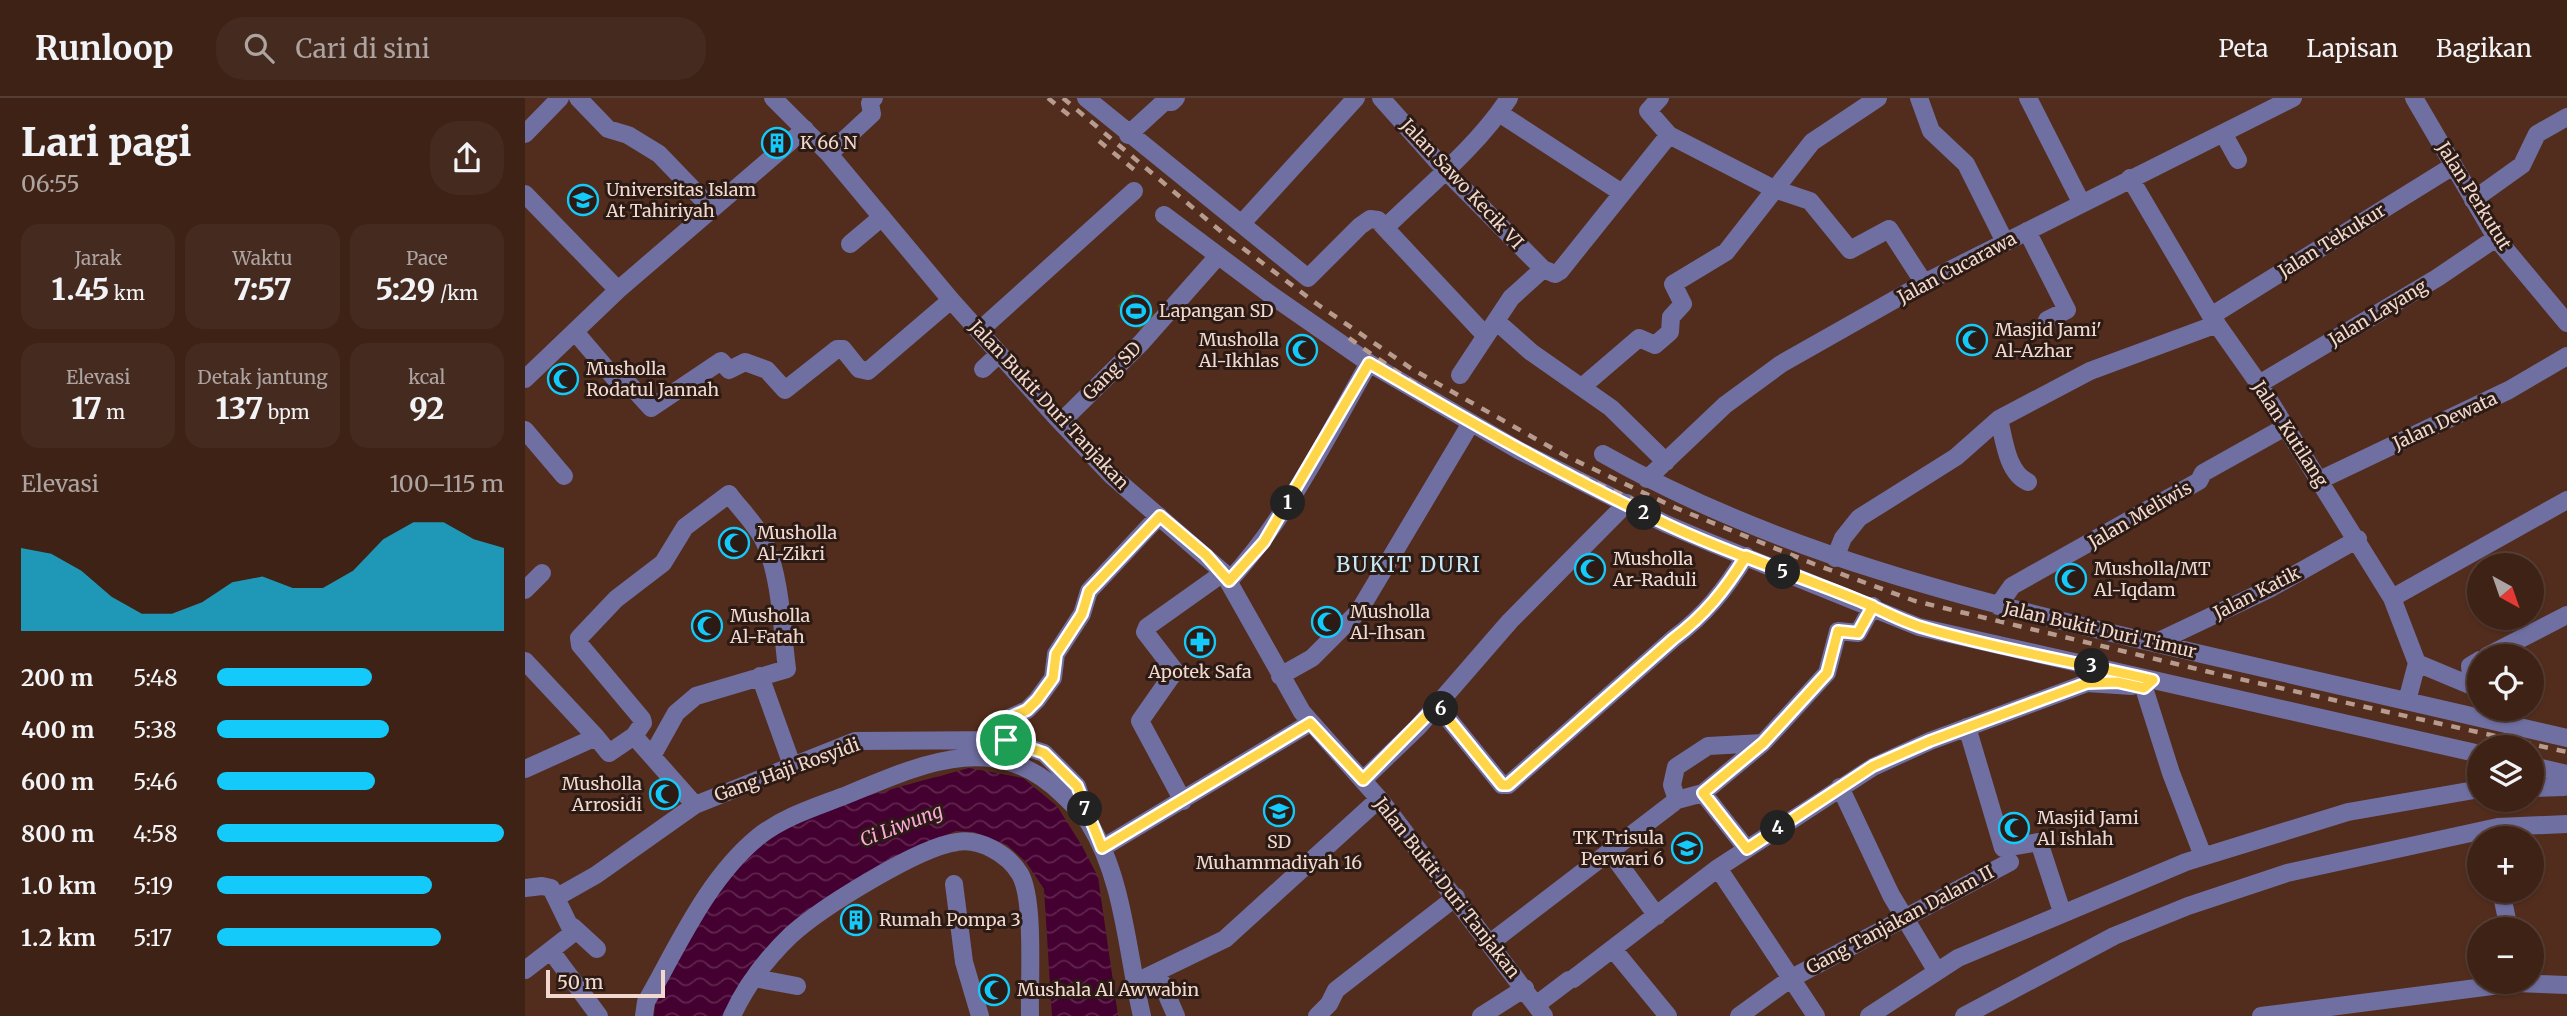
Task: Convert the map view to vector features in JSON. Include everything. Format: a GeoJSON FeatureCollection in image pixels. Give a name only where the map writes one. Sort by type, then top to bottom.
{"type":"FeatureCollection","features":[{"type":"Feature","properties":{"kind":"street"},"geometry":{"type":"LineString","coordinates":[[525,134],[560,98]]}},
{"type":"Feature","properties":{"kind":"street"},"geometry":{"type":"LineString","coordinates":[[578,98],[608,129],[628,135],[659,154],[711,208]]}},
{"type":"Feature","properties":{"kind":"street","name":"Jalan Bukit Duri Tanjakan"},"geometry":{"type":"LineString","coordinates":[[773,98],[829,154],[951,300],[1112,476],[1226,577],[1280,677],[1310,723],[1363,780],[1456,897],[1540,1010]]}},
{"type":"Feature","properties":{"kind":"street"},"geometry":{"type":"LineString","coordinates":[[829,154],[873,114],[870,103],[874,98]]}},
{"type":"Feature","properties":{"kind":"street"},"geometry":{"type":"LineString","coordinates":[[1086,98],[1128,135],[1308,278],[1360,226],[1370,219],[1378,220],[1491,329],[1583,386],[1634,428],[1666,462]]}},
{"type":"Feature","properties":{"kind":"street"},"geometry":{"type":"LineString","coordinates":[[1128,135],[1164,102],[1176,98]]}},
{"type":"Feature","properties":{"kind":"street","name":"Jalan Sawo Kecik VI"},"geometry":{"type":"LineString","coordinates":[[1381,98],[1445,170],[1543,269]]}},
{"type":"Feature","properties":{"kind":"street"},"geometry":{"type":"LineString","coordinates":[[1919,98],[1931,131],[1966,164],[2005,242]]}},
{"type":"Feature","properties":{"kind":"street"},"geometry":{"type":"LineString","coordinates":[[2028,98],[2082,204]]}},
{"type":"Feature","properties":{"kind":"street","name":"Jalan Cucarawa"},"geometry":{"type":"LineString","coordinates":[[1647,479],[1725,405],[1781,364],[1924,283],[2293,98]]}},
{"type":"Feature","properties":{"kind":"street","name":"Jalan Perkutut"},"geometry":{"type":"LineString","coordinates":[[2414,98],[2496,238],[2566,319]]}},
{"type":"Feature","properties":{"kind":"street"},"geometry":{"type":"LineString","coordinates":[[1583,386],[1639,338],[1655,345],[1669,332],[1671,317],[1683,304],[1673,284],[1726,252],[1812,142],[1874,99]]}},
{"type":"Feature","properties":{"kind":"street"},"geometry":{"type":"LineString","coordinates":[[1243,222],[1352,100]]}},
{"type":"Feature","properties":{"kind":"street"},"geometry":{"type":"LineString","coordinates":[[1654,103],[1669,135],[1774,189],[1810,201],[1850,250],[1889,229],[1924,283]]}},
{"type":"Feature","properties":{"kind":"street"},"geometry":{"type":"LineString","coordinates":[[1385,228],[1445,170],[1504,105],[1622,193]]}},
{"type":"Feature","properties":{"kind":"street"},"geometry":{"type":"LineString","coordinates":[[2473,200],[2522,165],[2537,134],[2567,117]]}},
{"type":"Feature","properties":{"kind":"street"},"geometry":{"type":"LineString","coordinates":[[525,379],[618,290],[805,129]]}},
{"type":"Feature","properties":{"kind":"street"},"geometry":{"type":"LineString","coordinates":[[2223,133],[2238,160]]}},
{"type":"Feature","properties":{"kind":"street"},"geometry":{"type":"LineString","coordinates":[[1460,375],[1527,280],[1543,269],[1557,273],[1669,135]]}},
{"type":"Feature","properties":{"kind":"street","name":"Jalan Tekukur"},"geometry":{"type":"LineString","coordinates":[[1835,558],[1843,538],[1859,518],[1957,457],[1999,419],[2090,371],[2214,320],[2452,166]]}},
{"type":"Feature","properties":{"kind":"street","name":"Jalan Kutilang"},"geometry":{"type":"LineString","coordinates":[[2131,181],[2214,320],[2259,384],[2358,540],[2392,598],[2417,663]]}},
{"type":"Feature","properties":{"kind":"street"},"geometry":{"type":"LineString","coordinates":[[979,331],[1134,191]]}},
{"type":"Feature","properties":{"kind":"street"},"geometry":{"type":"LineString","coordinates":[[525,194],[618,290]]}},
{"type":"Feature","properties":{"kind":"street"},"geometry":{"type":"LineString","coordinates":[[1164,215],[1369,363],[1520,451],[1666,524],[1919,626],[2149,684],[2467,751]]}},
{"type":"Feature","properties":{"kind":"street"},"geometry":{"type":"LineString","coordinates":[[850,244],[881,217]]}},
{"type":"Feature","properties":{"kind":"street"},"geometry":{"type":"LineString","coordinates":[[2028,231],[2067,310],[2047,320]]}},
{"type":"Feature","properties":{"kind":"street","name":"Jalan Layang"},"geometry":{"type":"LineString","coordinates":[[2259,384],[2437,278],[2496,238]]}},
{"type":"Feature","properties":{"kind":"street","name":"Gang SD"},"geometry":{"type":"LineString","coordinates":[[1061,422],[1140,343],[1218,256]]}},
{"type":"Feature","properties":{"kind":"street"},"geometry":{"type":"LineString","coordinates":[[576,333],[623,388],[631,385],[651,408],[721,361],[729,370],[745,362],[767,370],[785,390],[837,349],[843,349],[859,369],[868,371],[951,300]]}},
{"type":"Feature","properties":{"kind":"street"},"geometry":{"type":"LineString","coordinates":[[983,369],[999,354]]}},
{"type":"Feature","properties":{"kind":"street","name":"Jalan Dewata"},"geometry":{"type":"LineString","coordinates":[[2320,480],[2509,390],[2567,356]]}},
{"type":"Feature","properties":{"kind":"street"},"geometry":{"type":"LineString","coordinates":[[1183,801],[1140,721],[1175,671],[1145,632],[1147,627],[1226,577],[1264,542],[1369,363]]}},
{"type":"Feature","properties":{"kind":"street"},"geometry":{"type":"LineString","coordinates":[[1999,419],[2012,466],[2019,478],[2028,482]]}},
{"type":"Feature","properties":{"kind":"street"},"geometry":{"type":"LineString","coordinates":[[1280,677],[1312,658],[1359,611],[1471,423]]}},
{"type":"Feature","properties":{"kind":"street","name":"Jalan Meliwis"},"geometry":{"type":"LineString","coordinates":[[1998,606],[2012,586],[2138,518],[2199,481],[2203,473],[2285,427]]}},
{"type":"Feature","properties":{"kind":"street"},"geometry":{"type":"LineString","coordinates":[[525,430],[564,476]]}},
{"type":"Feature","properties":{"kind":"street","name":"Jalan Bukit Duri Timur"},"geometry":{"type":"LineString","coordinates":[[1603,454],[1647,479],[1787,541],[1835,558],[1998,606],[2407,701],[2467,711]]}},
{"type":"Feature","properties":{"kind":"street"},"geometry":{"type":"LineString","coordinates":[[652,756],[685,704],[696,696],[787,669],[779,601],[764,540],[729,494],[685,527],[663,563],[616,599],[579,638],[580,645],[639,730],[652,756],[695,805]]}},
{"type":"Feature","properties":{"kind":"street"},"geometry":{"type":"LineString","coordinates":[[2392,598],[2567,500]]}},
{"type":"Feature","properties":{"kind":"street"},"geometry":{"type":"LineString","coordinates":[[1363,780],[1437,705],[1510,621],[1627,503]]}},
{"type":"Feature","properties":{"kind":"street"},"geometry":{"type":"LineString","coordinates":[[1006,740],[1009,718],[1027,710],[1053,678],[1056,654],[1082,614],[1089,591],[1160,516]]}},
{"type":"Feature","properties":{"kind":"street","name":"Jalan Katik"},"geometry":{"type":"LineString","coordinates":[[2155,643],[2271,588],[2358,540]]}},
{"type":"Feature","properties":{"kind":"street"},"geometry":{"type":"LineString","coordinates":[[1437,705],[1502,785],[1508,785],[1695,622],[1721,596],[1746,556]]}},
{"type":"Feature","properties":{"kind":"street"},"geometry":{"type":"LineString","coordinates":[[525,590],[542,573]]}},
{"type":"Feature","properties":{"kind":"street"},"geometry":{"type":"LineString","coordinates":[[1490,943],[1677,800],[1703,793],[1763,743],[1827,673],[1838,631],[1858,633],[1873,606]]}},
{"type":"Feature","properties":{"kind":"street"},"geometry":{"type":"LineString","coordinates":[[2510,644],[2567,615]]}},
{"type":"Feature","properties":{"kind":"street"},"geometry":{"type":"LineString","coordinates":[[525,661],[596,737],[607,753],[616,750],[639,730]]}},
{"type":"Feature","properties":{"kind":"street"},"geometry":{"type":"LineString","coordinates":[[2407,701],[2417,663],[2467,687]]}},
{"type":"Feature","properties":{"kind":"street"},"geometry":{"type":"LineString","coordinates":[[760,676],[792,765]]}},
{"type":"Feature","properties":{"kind":"street"},"geometry":{"type":"LineString","coordinates":[[1540,1010],[1571,979],[1718,868],[1873,766],[1967,727],[2087,683],[2149,684]]}},
{"type":"Feature","properties":{"kind":"street"},"geometry":{"type":"LineString","coordinates":[[2149,684],[2171,773],[2203,856]]}},
{"type":"Feature","properties":{"kind":"street","name":"Jalan Bukit Duri Timur"},"geometry":{"type":"LineString","coordinates":[[2512,721],[2567,738]]}},
{"type":"Feature","properties":{"kind":"street"},"geometry":{"type":"LineString","coordinates":[[1102,848],[1310,723]]}},
{"type":"Feature","properties":{"kind":"street"},"geometry":{"type":"LineString","coordinates":[[1967,727],[2003,848],[2039,842],[2062,912]]}},
{"type":"Feature","properties":{"kind":"street"},"geometry":{"type":"LineString","coordinates":[[525,769],[596,737]]}},
{"type":"Feature","properties":{"kind":"street","name":"Gang Haji Rosyidi"},"geometry":{"type":"LineString","coordinates":[[557,897],[596,875],[695,805],[855,741],[1006,740],[1044,753],[1077,786],[1088,820]]}},
{"type":"Feature","properties":{"kind":"street"},"geometry":{"type":"LineString","coordinates":[[1677,800],[1672,785],[1676,766],[1701,749],[1714,745],[1763,743]]}},
{"type":"Feature","properties":{"kind":"street"},"geometry":{"type":"LineString","coordinates":[[644,1016],[646,1002],[702,901],[759,836],[813,808],[944,758],[1001,757],[1046,777],[1088,820],[1102,848],[1119,902],[1142,1016]]}},
{"type":"Feature","properties":{"kind":"street"},"geometry":{"type":"LineString","coordinates":[[2544,769],[2567,775],[2564,787],[2544,788]]}},
{"type":"Feature","properties":{"kind":"street"},"geometry":{"type":"LineString","coordinates":[[1840,787],[1904,918],[1936,971]]}},
{"type":"Feature","properties":{"kind":"street"},"geometry":{"type":"LineString","coordinates":[[1869,1016],[1936,971],[2062,912],[2203,856],[2348,812],[2467,791]]}},
{"type":"Feature","properties":{"kind":"street"},"geometry":{"type":"LineString","coordinates":[[1703,793],[1747,849]]}},
{"type":"Feature","properties":{"kind":"street"},"geometry":{"type":"LineString","coordinates":[[1134,983],[1225,939],[1379,800]]}},
{"type":"Feature","properties":{"kind":"street"},"geometry":{"type":"LineString","coordinates":[[2544,827],[2567,824]]}},
{"type":"Feature","properties":{"kind":"street"},"geometry":{"type":"LineString","coordinates":[[1964,1016],[2078,954],[2188,906],[2287,873],[2467,839]]}},
{"type":"Feature","properties":{"kind":"street"},"geometry":{"type":"LineString","coordinates":[[732,1016],[754,978],[793,933],[827,907],[919,855],[956,842],[976,842],[1008,860],[1020,875],[1027,896],[1030,1016]]}},
{"type":"Feature","properties":{"kind":"street"},"geometry":{"type":"LineString","coordinates":[[1611,853],[1657,915]]}},
{"type":"Feature","properties":{"kind":"street","name":"Gang Tanjakan Dalam II"},"geometry":{"type":"LineString","coordinates":[[1739,1016],[1790,979],[2010,862]]}},
{"type":"Feature","properties":{"kind":"street","name":"Gang Tanjakan Dalam II"},"geometry":{"type":"LineString","coordinates":[[1718,868],[1816,1016]]}},
{"type":"Feature","properties":{"kind":"street"},"geometry":{"type":"LineString","coordinates":[[954,884],[964,962],[979,1016]]}},
{"type":"Feature","properties":{"kind":"street"},"geometry":{"type":"LineString","coordinates":[[525,888],[547,886],[557,897],[573,927],[597,949]]}},
{"type":"Feature","properties":{"kind":"street"},"geometry":{"type":"LineString","coordinates":[[1317,1016],[1331,1001],[1336,990],[1456,897]]}},
{"type":"Feature","properties":{"kind":"street"},"geometry":{"type":"LineString","coordinates":[[525,970],[572,937],[573,927]]}},
{"type":"Feature","properties":{"kind":"street"},"geometry":{"type":"LineString","coordinates":[[1613,949],[1668,1016]]}},
{"type":"Feature","properties":{"kind":"street"},"geometry":{"type":"LineString","coordinates":[[551,951],[599,1016]]}},
{"type":"Feature","properties":{"kind":"street"},"geometry":{"type":"LineString","coordinates":[[1157,972],[1176,1016]]}},
{"type":"Feature","properties":{"kind":"street"},"geometry":{"type":"LineString","coordinates":[[754,978],[797,986]]}},
{"type":"Feature","properties":{"kind":"street"},"geometry":{"type":"LineString","coordinates":[[2544,984],[2567,985]]}},
{"type":"Feature","properties":{"kind":"street"},"geometry":{"type":"LineString","coordinates":[[1481,1016],[1525,988]]}},
{"type":"Feature","properties":{"kind":"street"},"geometry":{"type":"LineString","coordinates":[[2261,1016],[2467,988]]}},
{"type":"Feature","properties":{"kind":"shaded area","name":"Lapangan SD"},"geometry":{"type":"Polygon","coordinates":[[[1132,291],[1156,315],[1140,330],[1117,306],[1132,291]]]}},
{"type":"Feature","properties":{"kind":"water","name":"Ci Liwung"},"geometry":{"type":"Polygon","coordinates":[[[969,768],[1023,778],[1057,806],[1082,846],[1098,877],[1118,1016],[1052,1016],[1044,889],[1026,862],[1007,845],[974,832],[956,831],[919,846],[821,902],[724,1016],[654,1016],[656,996],[689,938],[726,880],[753,847],[770,834],[823,811],[969,768]]]}},
{"type":"Feature","properties":{"kind":"railway"},"geometry":{"type":"LineString","coordinates":[[1048,98],[1070,116]]}},
{"type":"Feature","properties":{"kind":"railway"},"geometry":{"type":"LineString","coordinates":[[1063,98],[1224,234],[1317,304],[1412,369],[1566,456],[1676,508],[1814,564],[1915,601],[2222,675],[2567,752]]}},
{"type":"Feature","properties":{"kind":"railway"},"geometry":{"type":"LineString","coordinates":[[1099,141],[1137,172]]}},
{"type":"Feature","properties":{"kind":"railway"},"geometry":{"type":"LineString","coordinates":[[1349,338],[1490,429],[1641,503]]}},
{"type":"Feature","properties":{"kind":"place","name":"K 66 N"},"geometry":{"type":"Point","coordinates":[777,143]}},
{"type":"Feature","properties":{"kind":"place","name":"Universitas Islam At Tahiriyah"},"geometry":{"type":"Point","coordinates":[583,200]}},
{"type":"Feature","properties":{"kind":"place","name":"Lapangan SD"},"geometry":{"type":"Point","coordinates":[1136,311]}},
{"type":"Feature","properties":{"kind":"place","name":"Masjid Jami' Al-Azhar"},"geometry":{"type":"Point","coordinates":[1972,340]}},
{"type":"Feature","properties":{"kind":"place","name":"Musholla Al-Ikhlas"},"geometry":{"type":"Point","coordinates":[1302,350]}},
{"type":"Feature","properties":{"kind":"place","name":"Musholla Rodatul Jannah"},"geometry":{"type":"Point","coordinates":[563,379]}},
{"type":"Feature","properties":{"kind":"place","name":"Musholla Al-Zikri"},"geometry":{"type":"Point","coordinates":[734,543]}},
{"type":"Feature","properties":{"kind":"place","name":"Musholla Ar-Raduli"},"geometry":{"type":"Point","coordinates":[1590,569]}},
{"type":"Feature","properties":{"kind":"place","name":"Musholla/MT Al-Iqdam"},"geometry":{"type":"Point","coordinates":[2071,579]}},
{"type":"Feature","properties":{"kind":"place","name":"Musholla Al-Ihsan"},"geometry":{"type":"Point","coordinates":[1327,622]}},
{"type":"Feature","properties":{"kind":"place","name":"Musholla Al-Fatah"},"geometry":{"type":"Point","coordinates":[707,626]}},
{"type":"Feature","properties":{"kind":"place","name":"Apotek Safa"},"geometry":{"type":"Point","coordinates":[1200,642]}},
{"type":"Feature","properties":{"kind":"place","name":"Musholla Arrosidi"},"geometry":{"type":"Point","coordinates":[665,794]}},
{"type":"Feature","properties":{"kind":"place","name":"SD Muhammadiyah 16"},"geometry":{"type":"Point","coordinates":[1279,811]}},
{"type":"Feature","properties":{"kind":"place","name":"Masjid Jami Al Ishlah"},"geometry":{"type":"Point","coordinates":[2014,828]}},
{"type":"Feature","properties":{"kind":"place","name":"TK Trisula Perwari 6"},"geometry":{"type":"Point","coordinates":[1687,848]}},
{"type":"Feature","properties":{"kind":"place","name":"Rumah Pompa 3"},"geometry":{"type":"Point","coordinates":[856,920]}},
{"type":"Feature","properties":{"kind":"place","name":"Mushala Al Awwabin"},"geometry":{"type":"Point","coordinates":[994,990]}},
{"type":"Feature","properties":{"kind":"district","name":"BUKIT DURI"},"geometry":{"type":"Point","coordinates":[1409,565]}},
{"type":"Feature","properties":{"kind":"route"},"geometry":{"type":"LineString","coordinates":[[1006,740],[1009,718],[1027,710],[1053,678],[1056,654],[1082,614],[1089,591],[1160,516],[1206,555],[1229,581],[1264,542],[1310,469],[1369,363],[1520,451],[1666,524],[1711,543],[1746,556],[1798,578],[1853,598],[1873,606],[1919,626],[2153,680],[2144,688],[2117,682],[2087,683],[1930,741],[1873,766],[1747,849],[1703,793],[1763,743],[1827,673],[1839,629],[1858,633],[1873,606],[1798,578],[1746,556],[1721,596],[1695,622],[1508,785],[1502,785],[1437,705],[1363,780],[1310,723],[1102,848],[1088,820],[1077,786],[1044,753],[1006,740]]}}]}
